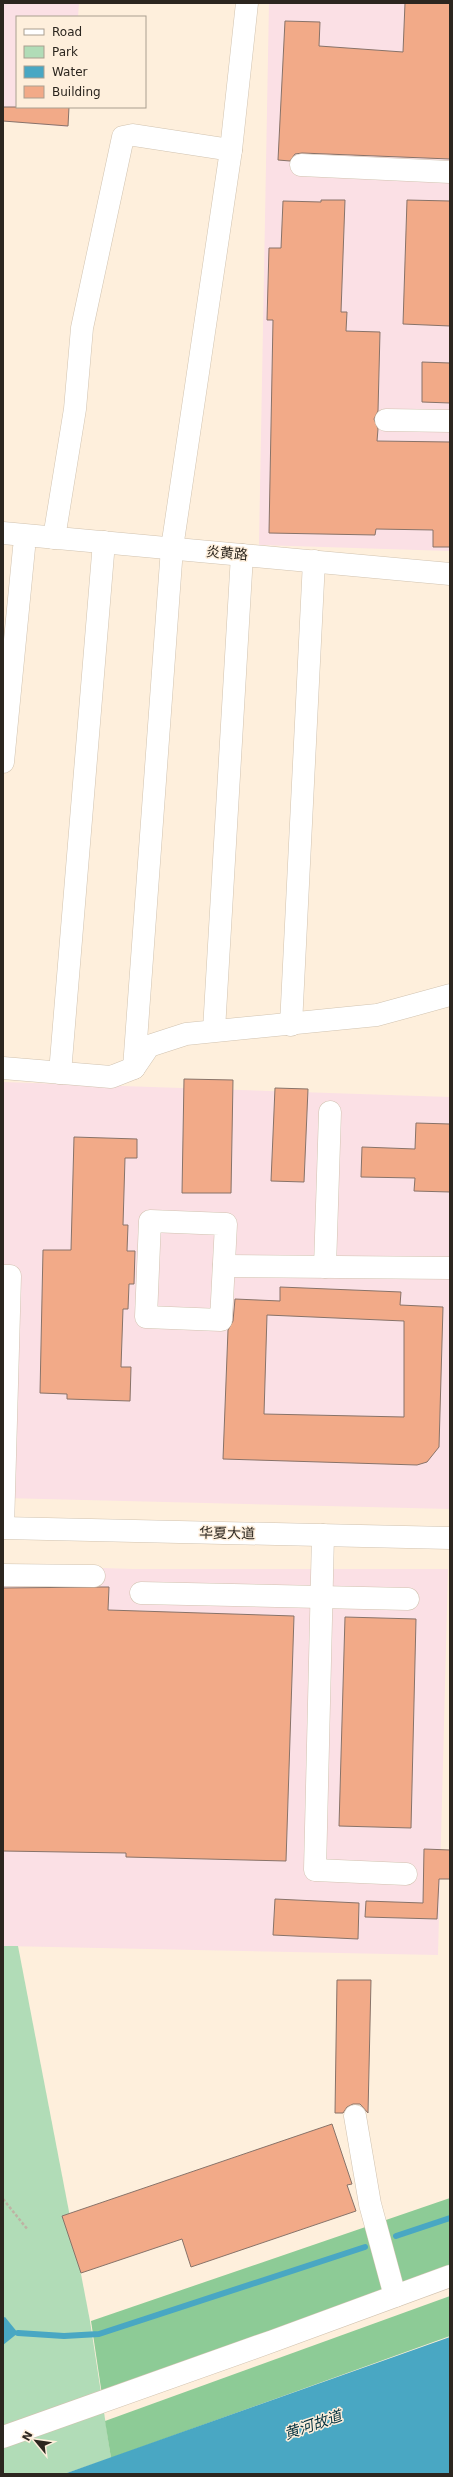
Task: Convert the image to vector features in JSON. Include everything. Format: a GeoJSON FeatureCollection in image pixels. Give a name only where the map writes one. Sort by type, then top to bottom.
{"type":"FeatureCollection","features":[{"type":"Feature","properties":{"kind":"street"},"geometry":{"type":"LineString","coordinates":[[134,1068],[172,548],[231,150],[248,3]]}},
{"type":"Feature","properties":{"kind":"street"},"geometry":{"type":"LineString","coordinates":[[54,538],[75,409],[82,328],[123,137],[133,134],[231,150]]}},
{"type":"Feature","properties":{"kind":"street"},"geometry":{"type":"LineString","coordinates":[[301,165],[450,172]]}},
{"type":"Feature","properties":{"kind":"street"},"geometry":{"type":"LineString","coordinates":[[386,420],[450,421]]}},
{"type":"Feature","properties":{"kind":"street","name":"炎黄路"},"geometry":{"type":"LineString","coordinates":[[3,533],[450,574]]}},
{"type":"Feature","properties":{"kind":"street"},"geometry":{"type":"LineString","coordinates":[[60,1073],[104,542]]}},
{"type":"Feature","properties":{"kind":"street"},"geometry":{"type":"LineString","coordinates":[[3,762],[24,548]]}},
{"type":"Feature","properties":{"kind":"street"},"geometry":{"type":"LineString","coordinates":[[214,1030],[242,555]]}},
{"type":"Feature","properties":{"kind":"street"},"geometry":{"type":"LineString","coordinates":[[291,1025],[314,561]]}},
{"type":"Feature","properties":{"kind":"street"},"geometry":{"type":"LineString","coordinates":[[3,1068],[110,1077],[134,1068],[149,1046],[186,1034],[214,1030],[291,1025],[377,1015],[450,995]]}},
{"type":"Feature","properties":{"kind":"street"},"geometry":{"type":"LineString","coordinates":[[325,1267],[330,1112]]}},
{"type":"Feature","properties":{"kind":"street"},"geometry":{"type":"LineString","coordinates":[[150,1221],[226,1224],[224,1266],[222,1320],[146,1317],[150,1221]]}},
{"type":"Feature","properties":{"kind":"street"},"geometry":{"type":"LineString","coordinates":[[224,1266],[450,1268]]}},
{"type":"Feature","properties":{"kind":"street"},"geometry":{"type":"LineString","coordinates":[[3,1276],[10,1276],[3,1528]]}},
{"type":"Feature","properties":{"kind":"street","name":"华夏大道"},"geometry":{"type":"LineString","coordinates":[[3,1528],[450,1538]]}},
{"type":"Feature","properties":{"kind":"street"},"geometry":{"type":"LineString","coordinates":[[323,1535],[315,1870],[406,1874]]}},
{"type":"Feature","properties":{"kind":"street"},"geometry":{"type":"LineString","coordinates":[[3,1575],[94,1576]]}},
{"type":"Feature","properties":{"kind":"street"},"geometry":{"type":"LineString","coordinates":[[141,1592],[408,1599]]}},
{"type":"Feature","properties":{"kind":"street"},"geometry":{"type":"LineString","coordinates":[[355,2116],[370,2204],[395,2296]]}},
{"type":"Feature","properties":{"kind":"street"},"geometry":{"type":"LineString","coordinates":[[3,2437],[450,2276]]}},
{"type":"Feature","properties":{"kind":"path"},"geometry":{"type":"LineString","coordinates":[[3,2199],[28,2230]]}},
{"type":"Feature","properties":{"kind":"shaded area"},"geometry":{"type":"Polygon","coordinates":[[[3,3],[79,3],[78,16],[16,16],[16,108],[69,108],[67,127],[3,121],[3,3]]]}},
{"type":"Feature","properties":{"kind":"shaded area"},"geometry":{"type":"Polygon","coordinates":[[[269,3],[450,3],[450,551],[259,545],[269,3]]]}},
{"type":"Feature","properties":{"kind":"shaded area"},"geometry":{"type":"Polygon","coordinates":[[[3,1082],[450,1097],[450,1509],[3,1498],[3,1082]]]}},
{"type":"Feature","properties":{"kind":"shaded area"},"geometry":{"type":"Polygon","coordinates":[[[3,1565],[133,1569],[448,1569],[438,1955],[3,1946],[3,1565]]]}},
{"type":"Feature","properties":{"kind":"green space"},"geometry":{"type":"Polygon","coordinates":[[[3,1946],[18,1946],[90,2321],[111,2458],[64,2474],[3,2474],[3,1946]]]}},
{"type":"Feature","properties":{"kind":"green space"},"geometry":{"type":"Polygon","coordinates":[[[450,2198],[450,2267],[102,2395],[91,2321],[450,2198]]]}},
{"type":"Feature","properties":{"kind":"green space"},"geometry":{"type":"Polygon","coordinates":[[[450,2296],[450,2336],[111,2458],[105,2421],[450,2296]]]}},
{"type":"Feature","properties":{"kind":"water"},"geometry":{"type":"Polygon","coordinates":[[[5,2317],[18,2333],[3,2345],[3,2318],[5,2317]]]}},
{"type":"Feature","properties":{"kind":"water","name":"黄河故道"},"geometry":{"type":"Polygon","coordinates":[[[450,2337],[450,2474],[64,2474],[450,2337]]]}},
{"type":"Feature","properties":{"kind":"building"},"geometry":{"type":"Polygon","coordinates":[[[405,3],[450,3],[450,159],[302,153],[295,154],[290,161],[278,160],[285,21],[320,22],[319,46],[403,52],[405,3]]]}},
{"type":"Feature","properties":{"kind":"building"},"geometry":{"type":"Polygon","coordinates":[[[3,107],[69,108],[68,126],[3,121],[3,107]]]}},
{"type":"Feature","properties":{"kind":"building"},"geometry":{"type":"Polygon","coordinates":[[[321,200],[345,200],[341,312],[347,312],[346,331],[380,332],[378,411],[374,419],[378,429],[377,441],[450,442],[450,547],[433,547],[433,530],[376,529],[375,535],[269,533],[273,320],[267,320],[269,248],[281,248],[283,201],[321,202],[321,200]]]}},
{"type":"Feature","properties":{"kind":"building"},"geometry":{"type":"Polygon","coordinates":[[[407,200],[450,201],[450,326],[403,324],[407,200]]]}},
{"type":"Feature","properties":{"kind":"building"},"geometry":{"type":"Polygon","coordinates":[[[422,362],[450,363],[450,403],[422,402],[422,362]]]}},
{"type":"Feature","properties":{"kind":"building"},"geometry":{"type":"Polygon","coordinates":[[[184,1079],[233,1080],[231,1193],[182,1193],[184,1079]]]}},
{"type":"Feature","properties":{"kind":"building"},"geometry":{"type":"Polygon","coordinates":[[[275,1088],[308,1089],[304,1182],[271,1181],[275,1088]]]}},
{"type":"Feature","properties":{"kind":"building"},"geometry":{"type":"Polygon","coordinates":[[[416,1123],[450,1124],[450,1192],[414,1191],[415,1178],[361,1177],[362,1147],[415,1149],[416,1123]]]}},
{"type":"Feature","properties":{"kind":"building"},"geometry":{"type":"Polygon","coordinates":[[[74,1137],[137,1139],[137,1158],[125,1158],[123,1225],[128,1225],[127,1251],[135,1251],[134,1284],[129,1284],[128,1309],[123,1309],[121,1367],[131,1367],[130,1401],[67,1399],[67,1394],[40,1393],[43,1250],[71,1250],[74,1137]]]}},
{"type":"Feature","properties":{"kind":"building"},"geometry":{"type":"Polygon","coordinates":[[[280,1287],[401,1292],[400,1305],[443,1307],[439,1447],[427,1462],[417,1465],[223,1459],[228,1330],[233,1321],[235,1299],[280,1301],[280,1287]],[[267,1315],[264,1414],[404,1417],[404,1321],[267,1315]]]}},
{"type":"Feature","properties":{"kind":"building"},"geometry":{"type":"Polygon","coordinates":[[[109,1587],[108,1610],[294,1616],[286,1861],[126,1857],[126,1853],[3,1851],[3,1588],[109,1587]]]}},
{"type":"Feature","properties":{"kind":"building"},"geometry":{"type":"Polygon","coordinates":[[[345,1617],[416,1619],[411,1828],[339,1826],[345,1617]]]}},
{"type":"Feature","properties":{"kind":"building"},"geometry":{"type":"Polygon","coordinates":[[[424,1849],[450,1850],[450,1879],[439,1879],[437,1919],[365,1917],[366,1901],[423,1903],[424,1849]]]}},
{"type":"Feature","properties":{"kind":"building"},"geometry":{"type":"Polygon","coordinates":[[[275,1899],[359,1903],[358,1939],[273,1935],[275,1899]]]}},
{"type":"Feature","properties":{"kind":"building"},"geometry":{"type":"Polygon","coordinates":[[[337,1980],[371,1980],[368,2113],[360,2104],[353,2104],[347,2107],[343,2113],[335,2113],[337,1980]]]}},
{"type":"Feature","properties":{"kind":"building"},"geometry":{"type":"Polygon","coordinates":[[[332,2124],[352,2184],[347,2185],[356,2211],[191,2267],[182,2239],[81,2273],[62,2216],[332,2124]]]}},
{"type":"Feature","properties":{"kind":"waterway"},"geometry":{"type":"LineString","coordinates":[[396,2236],[450,2218]]}},
{"type":"Feature","properties":{"kind":"waterway"},"geometry":{"type":"LineString","coordinates":[[18,2333],[64,2336],[99,2334],[365,2247]]}}]}
